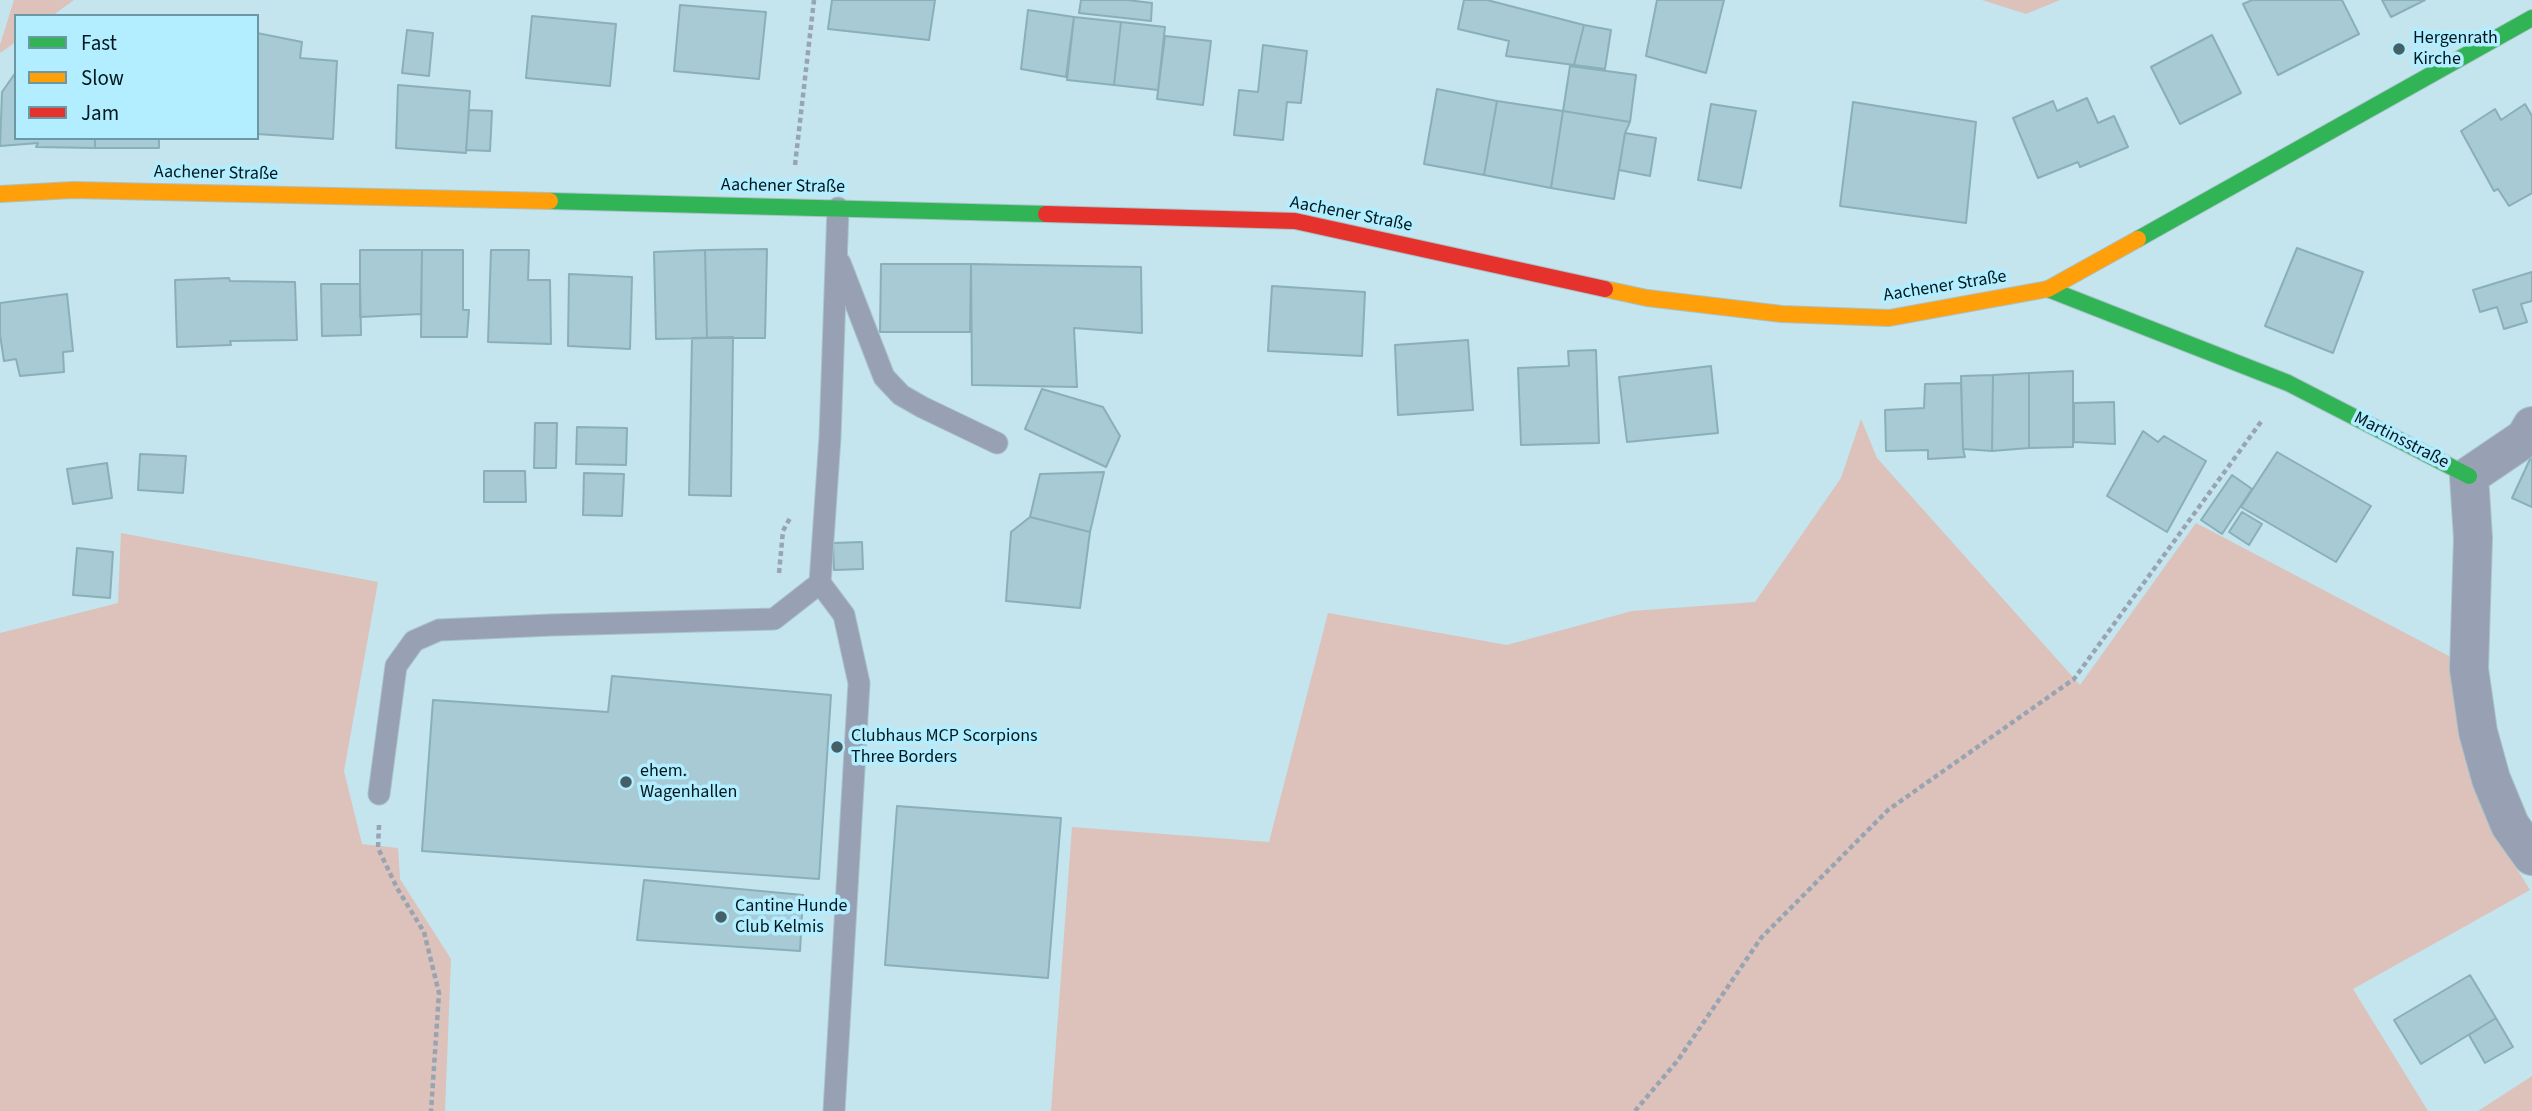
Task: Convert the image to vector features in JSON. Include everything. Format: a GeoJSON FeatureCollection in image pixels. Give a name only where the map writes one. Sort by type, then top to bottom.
{"type":"FeatureCollection","features":[{"type":"Feature","properties":{"kind":"street","name":"Aachener Straße"},"geometry":{"type":"LineString","coordinates":[[0,194],[73,190],[1295,221],[1647,298],[1782,314],[1889,318],[2048,289],[2532,18]]}},
{"type":"Feature","properties":{"kind":"street","name":"Martinsstraße"},"geometry":{"type":"LineString","coordinates":[[2048,289],[2288,383],[2469,476],[2473,538],[2469,669],[2479,732],[2491,779],[2510,825],[2532,856]]}},
{"type":"Feature","properties":{"kind":"street"},"geometry":{"type":"LineString","coordinates":[[2469,476],[2525,438],[2532,426]]}},
{"type":"Feature","properties":{"kind":"lane"},"geometry":{"type":"LineString","coordinates":[[834,1111],[859,683],[844,615],[820,583],[830,437],[838,208]]}},
{"type":"Feature","properties":{"kind":"lane"},"geometry":{"type":"LineString","coordinates":[[836,254],[884,377],[901,395],[997,443]]}},
{"type":"Feature","properties":{"kind":"lane"},"geometry":{"type":"LineString","coordinates":[[379,794],[396,666],[414,641],[439,630],[774,620],[820,583]]}},
{"type":"Feature","properties":{"kind":"path"},"geometry":{"type":"LineString","coordinates":[[790,207],[814,0]]}},
{"type":"Feature","properties":{"kind":"path"},"geometry":{"type":"LineString","coordinates":[[1635,1111],[1678,1060],[1760,938],[1888,810],[2074,679],[2183,532],[2288,383]]}},
{"type":"Feature","properties":{"kind":"path"},"geometry":{"type":"LineString","coordinates":[[379,794],[378,848],[397,888],[424,932],[439,993],[431,1111]]}},
{"type":"Feature","properties":{"kind":"shaded area"},"geometry":{"type":"Polygon","coordinates":[[[14,0],[74,0],[55,14],[14,14],[14,43],[0,53],[14,0]]]}},
{"type":"Feature","properties":{"kind":"shaded area"},"geometry":{"type":"Polygon","coordinates":[[[1982,0],[2060,0],[2026,14],[1982,0]]]}},
{"type":"Feature","properties":{"kind":"shaded area"},"geometry":{"type":"Polygon","coordinates":[[[1861,419],[1877,458],[2080,685],[2196,523],[2449,656],[2464,738],[2489,824],[2530,890],[2353,989],[2428,1111],[1051,1111],[1072,827],[1269,842],[1328,613],[1507,645],[1632,611],[1755,602],[1841,478],[1861,419]]]}},
{"type":"Feature","properties":{"kind":"shaded area"},"geometry":{"type":"Polygon","coordinates":[[[121,533],[378,582],[344,771],[362,844],[398,848],[400,879],[451,959],[445,1111],[0,1111],[0,633],[118,603],[121,533]]]}},
{"type":"Feature","properties":{"kind":"shaded area"},"geometry":{"type":"Polygon","coordinates":[[[2532,1076],[2532,1111],[2478,1111],[2532,1076]]]}},
{"type":"Feature","properties":{"kind":"building"},"geometry":{"type":"Polygon","coordinates":[[[832,0],[935,0],[929,40],[828,29],[832,0]]]}},
{"type":"Feature","properties":{"kind":"building"},"geometry":{"type":"Polygon","coordinates":[[[1081,0],[1152,3],[1151,21],[1079,13],[1081,0]]]}},
{"type":"Feature","properties":{"kind":"building"},"geometry":{"type":"Polygon","coordinates":[[[1464,0],[1487,0],[1584,25],[1574,65],[1506,56],[1509,41],[1458,29],[1464,0]]]}},
{"type":"Feature","properties":{"kind":"building"},"geometry":{"type":"Polygon","coordinates":[[[1657,0],[1724,0],[1706,73],[1646,56],[1657,0]]]}},
{"type":"Feature","properties":{"kind":"building"},"geometry":{"type":"Polygon","coordinates":[[[2252,0],[2342,0],[2359,34],[2278,75],[2243,4],[2252,0]]]}},
{"type":"Feature","properties":{"kind":"building"},"geometry":{"type":"Polygon","coordinates":[[[2382,0],[2425,0],[2391,17],[2382,0]]]}},
{"type":"Feature","properties":{"kind":"building"},"geometry":{"type":"Polygon","coordinates":[[[680,5],[766,12],[759,79],[674,71],[680,5]]]}},
{"type":"Feature","properties":{"kind":"building"},"geometry":{"type":"Polygon","coordinates":[[[1028,10],[1074,17],[1066,77],[1021,69],[1028,10]]]}},
{"type":"Feature","properties":{"kind":"building"},"geometry":{"type":"Polygon","coordinates":[[[532,16],[616,24],[610,86],[526,78],[532,16]]]}},
{"type":"Feature","properties":{"kind":"building"},"geometry":{"type":"Polygon","coordinates":[[[1074,17],[1121,22],[1114,85],[1067,80],[1074,17]]]}},
{"type":"Feature","properties":{"kind":"building"},"geometry":{"type":"Polygon","coordinates":[[[1121,22],[1165,27],[1158,90],[1114,85],[1121,22]]]}},
{"type":"Feature","properties":{"kind":"building"},"geometry":{"type":"Polygon","coordinates":[[[1584,25],[1611,30],[1605,69],[1574,65],[1584,25]]]}},
{"type":"Feature","properties":{"kind":"building"},"geometry":{"type":"Polygon","coordinates":[[[407,30],[433,33],[429,76],[402,73],[407,30]]]}},
{"type":"Feature","properties":{"kind":"building"},"geometry":{"type":"Polygon","coordinates":[[[259,33],[302,42],[300,58],[337,61],[333,139],[259,134],[259,33]]]}},
{"type":"Feature","properties":{"kind":"building"},"geometry":{"type":"Polygon","coordinates":[[[2212,35],[2241,93],[2180,124],[2151,67],[2212,35]]]}},
{"type":"Feature","properties":{"kind":"building"},"geometry":{"type":"Polygon","coordinates":[[[1165,36],[1211,41],[1203,105],[1157,99],[1165,36]]]}},
{"type":"Feature","properties":{"kind":"building"},"geometry":{"type":"Polygon","coordinates":[[[1263,45],[1307,51],[1301,103],[1287,102],[1283,140],[1234,135],[1239,90],[1258,92],[1263,45]]]}},
{"type":"Feature","properties":{"kind":"building"},"geometry":{"type":"Polygon","coordinates":[[[1570,66],[1636,75],[1630,122],[1563,111],[1570,66]]]}},
{"type":"Feature","properties":{"kind":"building"},"geometry":{"type":"Polygon","coordinates":[[[14,75],[14,140],[95,140],[95,148],[36,147],[38,143],[0,146],[2,92],[14,75]]]}},
{"type":"Feature","properties":{"kind":"building"},"geometry":{"type":"Polygon","coordinates":[[[398,85],[470,91],[466,153],[396,148],[398,85]]]}},
{"type":"Feature","properties":{"kind":"building"},"geometry":{"type":"Polygon","coordinates":[[[1437,89],[1497,101],[1484,175],[1424,164],[1437,89]]]}},
{"type":"Feature","properties":{"kind":"building"},"geometry":{"type":"Polygon","coordinates":[[[2087,98],[2098,123],[2114,116],[2128,147],[2080,167],[2078,162],[2038,178],[2013,118],[2053,101],[2057,111],[2087,98]]]}},
{"type":"Feature","properties":{"kind":"building"},"geometry":{"type":"Polygon","coordinates":[[[1497,101],[1563,111],[1551,188],[1484,175],[1497,101]]]}},
{"type":"Feature","properties":{"kind":"building"},"geometry":{"type":"Polygon","coordinates":[[[1853,102],[1976,122],[1966,223],[1840,206],[1853,102]]]}},
{"type":"Feature","properties":{"kind":"building"},"geometry":{"type":"Polygon","coordinates":[[[1711,104],[1756,111],[1741,188],[1698,180],[1711,104]]]}},
{"type":"Feature","properties":{"kind":"building"},"geometry":{"type":"Polygon","coordinates":[[[2525,104],[2532,116],[2532,193],[2509,206],[2498,189],[2494,191],[2461,131],[2495,109],[2501,120],[2525,104]]]}},
{"type":"Feature","properties":{"kind":"building"},"geometry":{"type":"Polygon","coordinates":[[[469,110],[492,111],[490,151],[466,150],[469,110]]]}},
{"type":"Feature","properties":{"kind":"building"},"geometry":{"type":"Polygon","coordinates":[[[1563,111],[1630,122],[1625,133],[1614,199],[1551,188],[1563,111]]]}},
{"type":"Feature","properties":{"kind":"building"},"geometry":{"type":"Polygon","coordinates":[[[1625,133],[1656,138],[1650,176],[1619,170],[1625,133]]]}},
{"type":"Feature","properties":{"kind":"building"},"geometry":{"type":"Polygon","coordinates":[[[95,140],[159,140],[159,148],[95,148],[95,140]]]}},
{"type":"Feature","properties":{"kind":"building"},"geometry":{"type":"Polygon","coordinates":[[[2297,248],[2363,272],[2333,353],[2265,326],[2297,248]]]}},
{"type":"Feature","properties":{"kind":"building"},"geometry":{"type":"Polygon","coordinates":[[[767,249],[765,338],[707,338],[705,250],[767,249]]]}},
{"type":"Feature","properties":{"kind":"building"},"geometry":{"type":"Polygon","coordinates":[[[360,250],[422,250],[421,314],[360,317],[360,250]]]}},
{"type":"Feature","properties":{"kind":"building"},"geometry":{"type":"Polygon","coordinates":[[[422,250],[463,250],[463,310],[469,310],[467,337],[421,337],[422,250]]]}},
{"type":"Feature","properties":{"kind":"building"},"geometry":{"type":"Polygon","coordinates":[[[491,250],[529,250],[528,280],[550,280],[551,344],[488,342],[491,250]]]}},
{"type":"Feature","properties":{"kind":"building"},"geometry":{"type":"Polygon","coordinates":[[[705,250],[707,338],[656,339],[654,252],[705,250]]]}},
{"type":"Feature","properties":{"kind":"building"},"geometry":{"type":"Polygon","coordinates":[[[881,264],[971,264],[970,332],[880,332],[881,264]]]}},
{"type":"Feature","properties":{"kind":"building"},"geometry":{"type":"Polygon","coordinates":[[[971,264],[1141,267],[1142,333],[1074,328],[1077,387],[972,385],[971,264]]]}},
{"type":"Feature","properties":{"kind":"building"},"geometry":{"type":"Polygon","coordinates":[[[2532,272],[2532,301],[2521,304],[2527,322],[2504,329],[2497,307],[2480,312],[2473,290],[2532,272]]]}},
{"type":"Feature","properties":{"kind":"building"},"geometry":{"type":"Polygon","coordinates":[[[569,274],[632,277],[630,349],[568,346],[569,274]]]}},
{"type":"Feature","properties":{"kind":"building"},"geometry":{"type":"Polygon","coordinates":[[[229,278],[230,281],[295,282],[297,340],[230,341],[231,345],[177,347],[175,280],[229,278]]]}},
{"type":"Feature","properties":{"kind":"building"},"geometry":{"type":"Polygon","coordinates":[[[321,284],[360,284],[361,335],[322,336],[321,284]]]}},
{"type":"Feature","properties":{"kind":"building"},"geometry":{"type":"Polygon","coordinates":[[[1272,286],[1365,292],[1362,356],[1268,351],[1272,286]]]}},
{"type":"Feature","properties":{"kind":"building"},"geometry":{"type":"Polygon","coordinates":[[[67,294],[73,351],[63,352],[64,372],[20,376],[16,359],[4,361],[0,335],[0,303],[67,294]]]}},
{"type":"Feature","properties":{"kind":"building"},"geometry":{"type":"Polygon","coordinates":[[[733,337],[731,496],[689,495],[692,338],[733,337]]]}},
{"type":"Feature","properties":{"kind":"building"},"geometry":{"type":"Polygon","coordinates":[[[1468,340],[1473,410],[1398,415],[1395,345],[1468,340]]]}},
{"type":"Feature","properties":{"kind":"building"},"geometry":{"type":"Polygon","coordinates":[[[1596,350],[1599,443],[1521,445],[1518,368],[1569,366],[1568,351],[1596,350]]]}},
{"type":"Feature","properties":{"kind":"building"},"geometry":{"type":"Polygon","coordinates":[[[1711,366],[1718,433],[1627,442],[1619,377],[1711,366]]]}},
{"type":"Feature","properties":{"kind":"building"},"geometry":{"type":"Polygon","coordinates":[[[2073,371],[2073,447],[2029,448],[2029,373],[2073,371]]]}},
{"type":"Feature","properties":{"kind":"building"},"geometry":{"type":"Polygon","coordinates":[[[2029,373],[2029,448],[1992,451],[1993,375],[2029,373]]]}},
{"type":"Feature","properties":{"kind":"building"},"geometry":{"type":"Polygon","coordinates":[[[1993,375],[1992,451],[1963,449],[1961,376],[1993,375]]]}},
{"type":"Feature","properties":{"kind":"building"},"geometry":{"type":"Polygon","coordinates":[[[1961,383],[1965,457],[1928,459],[1928,450],[1886,451],[1885,410],[1924,408],[1925,384],[1961,383]]]}},
{"type":"Feature","properties":{"kind":"building"},"geometry":{"type":"Polygon","coordinates":[[[1042,389],[1103,407],[1120,436],[1106,467],[1025,429],[1042,389]]]}},
{"type":"Feature","properties":{"kind":"building"},"geometry":{"type":"Polygon","coordinates":[[[2114,402],[2115,444],[2074,442],[2074,403],[2114,402]]]}},
{"type":"Feature","properties":{"kind":"building"},"geometry":{"type":"Polygon","coordinates":[[[535,423],[557,423],[556,468],[534,468],[535,423]]]}},
{"type":"Feature","properties":{"kind":"building"},"geometry":{"type":"Polygon","coordinates":[[[577,427],[627,428],[626,465],[576,464],[577,427]]]}},
{"type":"Feature","properties":{"kind":"building"},"geometry":{"type":"Polygon","coordinates":[[[2143,431],[2158,442],[2164,436],[2206,461],[2167,532],[2107,496],[2143,431]]]}},
{"type":"Feature","properties":{"kind":"building"},"geometry":{"type":"Polygon","coordinates":[[[2277,452],[2371,506],[2336,562],[2241,507],[2277,452]]]}},
{"type":"Feature","properties":{"kind":"building"},"geometry":{"type":"Polygon","coordinates":[[[140,454],[186,456],[183,493],[138,490],[140,454]]]}},
{"type":"Feature","properties":{"kind":"building"},"geometry":{"type":"Polygon","coordinates":[[[2532,458],[2532,507],[2512,498],[2532,458]]]}},
{"type":"Feature","properties":{"kind":"building"},"geometry":{"type":"Polygon","coordinates":[[[107,463],[112,498],[73,504],[67,469],[107,463]]]}},
{"type":"Feature","properties":{"kind":"building"},"geometry":{"type":"Polygon","coordinates":[[[484,471],[525,471],[526,502],[484,502],[484,471]]]}},
{"type":"Feature","properties":{"kind":"building"},"geometry":{"type":"Polygon","coordinates":[[[1104,472],[1090,532],[1030,517],[1040,474],[1104,472]]]}},
{"type":"Feature","properties":{"kind":"building"},"geometry":{"type":"Polygon","coordinates":[[[584,473],[624,474],[622,516],[583,515],[584,473]]]}},
{"type":"Feature","properties":{"kind":"building"},"geometry":{"type":"Polygon","coordinates":[[[2232,475],[2252,489],[2222,534],[2201,520],[2232,475]]]}},
{"type":"Feature","properties":{"kind":"building"},"geometry":{"type":"Polygon","coordinates":[[[2242,512],[2262,524],[2249,545],[2229,532],[2242,512]]]}},
{"type":"Feature","properties":{"kind":"building"},"geometry":{"type":"Polygon","coordinates":[[[1030,517],[1090,532],[1080,608],[1006,601],[1011,532],[1030,517]]]}},
{"type":"Feature","properties":{"kind":"building"},"geometry":{"type":"Polygon","coordinates":[[[862,542],[863,569],[834,570],[833,543],[862,542]]]}},
{"type":"Feature","properties":{"kind":"building"},"geometry":{"type":"Polygon","coordinates":[[[77,548],[113,552],[110,598],[73,595],[77,548]]]}},
{"type":"Feature","properties":{"kind":"building","name":"ehem. Wagenhallen"},"geometry":{"type":"Polygon","coordinates":[[[612,676],[831,695],[819,879],[422,851],[433,700],[608,712],[612,676]]]}},
{"type":"Feature","properties":{"kind":"building"},"geometry":{"type":"Polygon","coordinates":[[[897,806],[1061,818],[1048,978],[885,965],[897,806]]]}},
{"type":"Feature","properties":{"kind":"building","name":"Cantine Hunde Club Kelmis"},"geometry":{"type":"Polygon","coordinates":[[[644,880],[803,895],[800,951],[637,940],[644,880]]]}},
{"type":"Feature","properties":{"kind":"building"},"geometry":{"type":"Polygon","coordinates":[[[2470,975],[2496,1018],[2421,1064],[2394,1020],[2470,975]]]}},
{"type":"Feature","properties":{"kind":"building"},"geometry":{"type":"Polygon","coordinates":[[[2496,1018],[2513,1047],[2485,1063],[2469,1035],[2496,1018]]]}},
{"type":"Feature","properties":{"kind":"traffic: fast"},"geometry":{"type":"LineString","coordinates":[[2138,239],[2532,18]]}},
{"type":"Feature","properties":{"kind":"traffic: fast"},"geometry":{"type":"LineString","coordinates":[[550,201],[1046,214]]}},
{"type":"Feature","properties":{"kind":"traffic: fast"},"geometry":{"type":"LineString","coordinates":[[2048,289],[2288,383],[2469,476]]}},
{"type":"Feature","properties":{"kind":"traffic: slow"},"geometry":{"type":"LineString","coordinates":[[0,194],[73,190],[550,201]]}},
{"type":"Feature","properties":{"kind":"traffic: slow"},"geometry":{"type":"LineString","coordinates":[[1605,289],[1647,298],[1782,314],[1889,318],[2048,289],[2138,239]]}},
{"type":"Feature","properties":{"kind":"traffic: jam"},"geometry":{"type":"LineString","coordinates":[[1046,214],[1295,221],[1605,289]]}},
{"type":"Feature","properties":{"kind":"place","name":"Hergenrath Kirche"},"geometry":{"type":"Point","coordinates":[2399,49]}},
{"type":"Feature","properties":{"kind":"place","name":"Clubhaus MCP Scorpions Three Borders"},"geometry":{"type":"Point","coordinates":[837,747]}},
{"type":"Feature","properties":{"kind":"place","name":"ehem. Wagenhallen"},"geometry":{"type":"Point","coordinates":[626,782]}},
{"type":"Feature","properties":{"kind":"place","name":"Cantine Hunde Club Kelmis"},"geometry":{"type":"Point","coordinates":[721,917]}}]}
